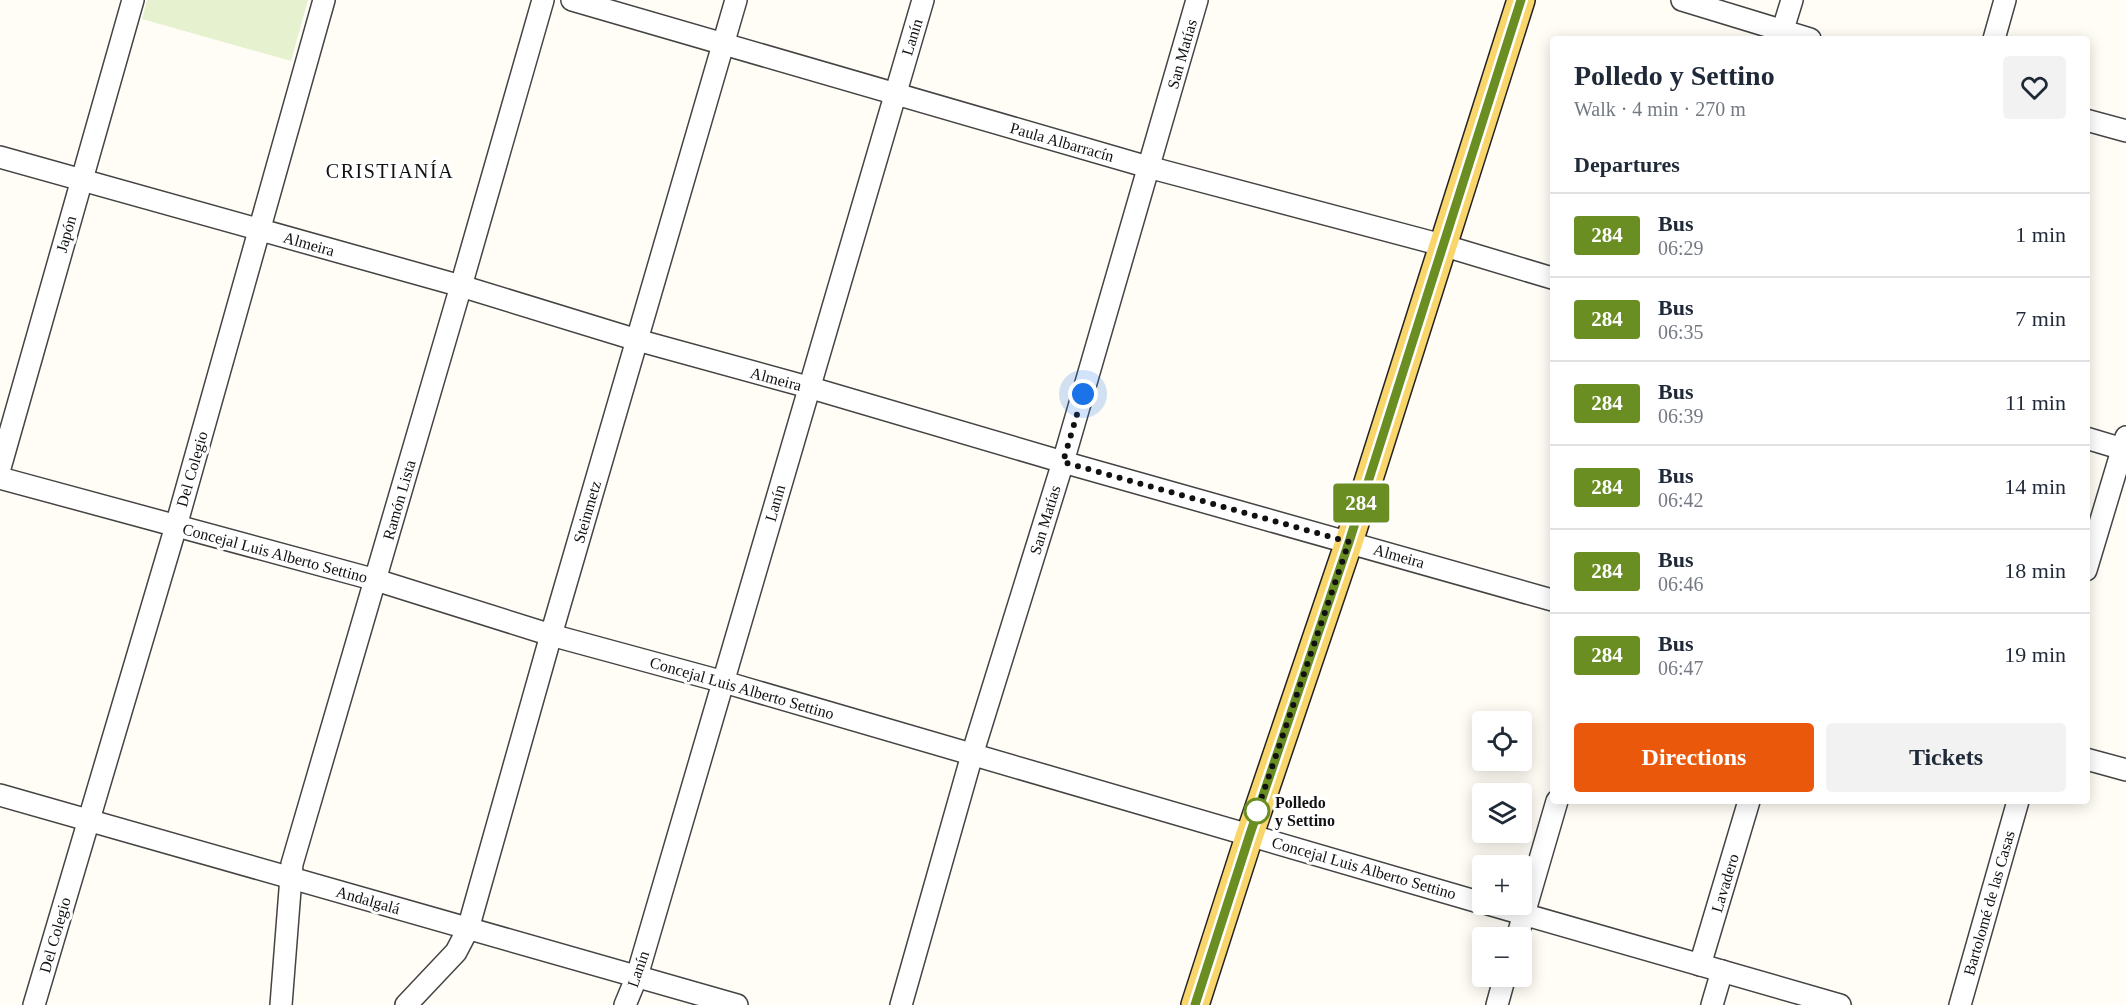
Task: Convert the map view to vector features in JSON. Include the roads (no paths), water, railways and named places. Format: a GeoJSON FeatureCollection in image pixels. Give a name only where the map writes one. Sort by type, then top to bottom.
{"type":"FeatureCollection","features":[{"type":"Feature","properties":{"kind":"main road"},"geometry":{"type":"LineString","coordinates":[[1195,1005],[1349,542],[1521,0]]}},
{"type":"Feature","properties":{"kind":"street","name":"Japón"},"geometry":{"type":"LineString","coordinates":[[0,468],[133,0]]}},
{"type":"Feature","properties":{"kind":"street","name":"Del Colegio"},"geometry":{"type":"LineString","coordinates":[[34,1005],[176,526],[324,0]]}},
{"type":"Feature","properties":{"kind":"street","name":"Ramón Lista"},"geometry":{"type":"LineString","coordinates":[[281,1005],[292,864],[462,286],[543,0]]}},
{"type":"Feature","properties":{"kind":"street","name":"Paula Albarracín"},"geometry":{"type":"LineString","coordinates":[[572,0],[1148,167],[1442,245],[1550,277]]}},
{"type":"Feature","properties":{"kind":"street","name":"Steinmetz"},"geometry":{"type":"LineString","coordinates":[[406,1005],[456,952],[468,929],[736,0]]}},
{"type":"Feature","properties":{"kind":"street","name":"Lanín"},"geometry":{"type":"LineString","coordinates":[[625,1005],[637,976],[923,0]]}},
{"type":"Feature","properties":{"kind":"street","name":"San Matías"},"geometry":{"type":"LineString","coordinates":[[901,1005],[972,755],[1063,462],[1197,0]]}},
{"type":"Feature","properties":{"kind":"street"},"geometry":{"type":"LineString","coordinates":[[1682,0],[1782,35],[1792,0]]}},
{"type":"Feature","properties":{"kind":"street"},"geometry":{"type":"LineString","coordinates":[[1995,36],[2005,0]]}},
{"type":"Feature","properties":{"kind":"street"},"geometry":{"type":"LineString","coordinates":[[2090,121],[2126,131]]}},
{"type":"Feature","properties":{"kind":"street","name":"Almeira"},"geometry":{"type":"LineString","coordinates":[[0,157],[82,178],[462,286],[637,340],[1550,599]]}},
{"type":"Feature","properties":{"kind":"street"},"geometry":{"type":"LineString","coordinates":[[2090,439],[2125,445],[2090,557]]}},
{"type":"Feature","properties":{"kind":"street","name":"Concejal Luis Alberto Settino"},"geometry":{"type":"LineString","coordinates":[[0,478],[376,580],[551,635],[724,682],[1472,900]]}},
{"type":"Feature","properties":{"kind":"street"},"geometry":{"type":"LineString","coordinates":[[2090,760],[2126,770]]}},
{"type":"Feature","properties":{"kind":"street","name":"Andalgalá"},"geometry":{"type":"LineString","coordinates":[[0,795],[737,1005]]}},
{"type":"Feature","properties":{"kind":"street"},"geometry":{"type":"LineString","coordinates":[[1532,885],[1556,804]]}},
{"type":"Feature","properties":{"kind":"street","name":"Lavadero"},"geometry":{"type":"LineString","coordinates":[[1700,964],[1748,804]]}},
{"type":"Feature","properties":{"kind":"street","name":"Bartolomé de las Casas"},"geometry":{"type":"LineString","coordinates":[[1959,1005],[2017,804]]}},
{"type":"Feature","properties":{"kind":"street"},"geometry":{"type":"LineString","coordinates":[[1520,927],[1523,915],[1840,1005]]}},
{"type":"Feature","properties":{"kind":"street"},"geometry":{"type":"LineString","coordinates":[[1712,1005],[1722,971]]}},
{"type":"Feature","properties":{"kind":"street"},"geometry":{"type":"LineString","coordinates":[[1497,1005],[1502,987]]}},
{"type":"Feature","properties":{"kind":"place","name":"Polledo y Settino"},"geometry":{"type":"Point","coordinates":[1257,811]}},
{"type":"Feature","properties":{"kind":"district","name":"CRISTIANÍA"},"geometry":{"type":"Point","coordinates":[390,171]}}]}
